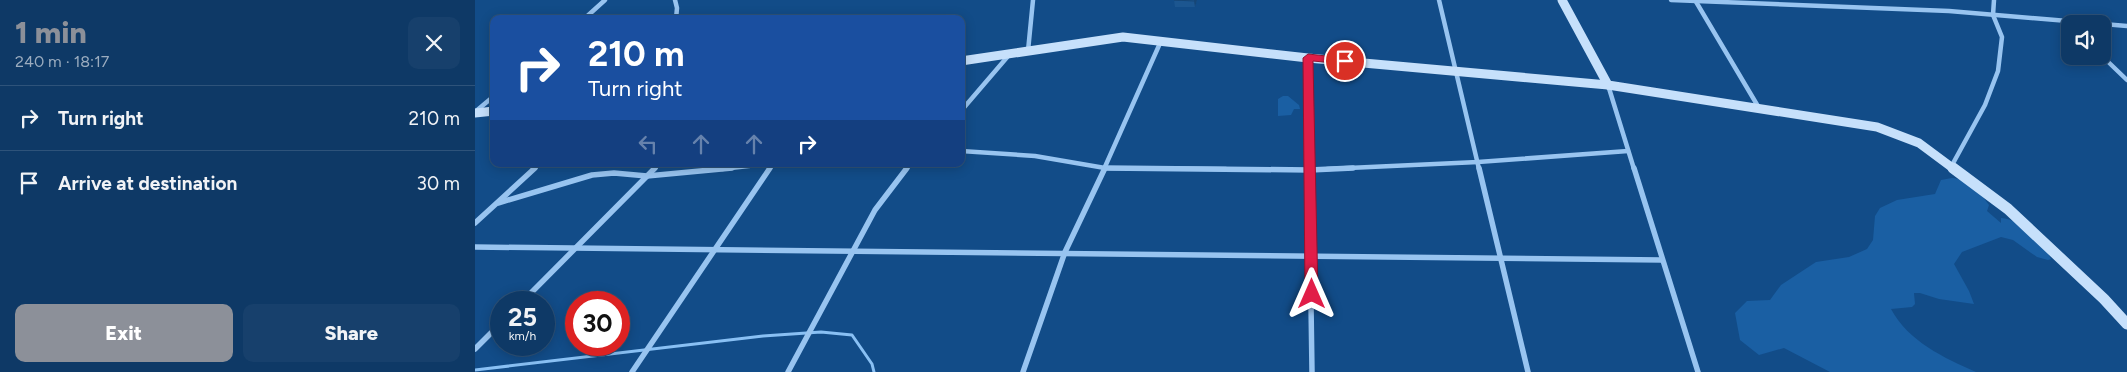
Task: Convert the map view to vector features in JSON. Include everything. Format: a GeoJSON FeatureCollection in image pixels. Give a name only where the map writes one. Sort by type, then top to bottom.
{"type":"FeatureCollection","features":[{"type":"Feature","properties":{"kind":"street"},"geometry":{"type":"LineString","coordinates":[[588,15],[605,0]]}},
{"type":"Feature","properties":{"kind":"street"},"geometry":{"type":"LineString","coordinates":[[675,0],[676,15]]}},
{"type":"Feature","properties":{"kind":"street"},"geometry":{"type":"LineString","coordinates":[[1028,51],[1033,0]]}},
{"type":"Feature","properties":{"kind":"street"},"geometry":{"type":"LineString","coordinates":[[1439,0],[1529,372]]}},
{"type":"Feature","properties":{"kind":"street"},"geometry":{"type":"LineString","coordinates":[[1562,0],[1608,84],[1698,372]]}},
{"type":"Feature","properties":{"kind":"street"},"geometry":{"type":"LineString","coordinates":[[1671,0],[1829,6],[2061,20]]}},
{"type":"Feature","properties":{"kind":"street"},"geometry":{"type":"LineString","coordinates":[[1695,0],[1759,108]]}},
{"type":"Feature","properties":{"kind":"street"},"geometry":{"type":"LineString","coordinates":[[1825,0],[1829,6]]}},
{"type":"Feature","properties":{"kind":"street"},"geometry":{"type":"LineString","coordinates":[[1951,167],[1984,107],[2000,56],[2002,36],[1993,15],[1994,0]]}},
{"type":"Feature","properties":{"kind":"street"},"geometry":{"type":"LineString","coordinates":[[2111,24],[2127,26]]}},
{"type":"Feature","properties":{"kind":"street"},"geometry":{"type":"LineString","coordinates":[[965,60],[1009,55],[1115,38],[1161,41],[1308,58],[1608,84],[1877,127],[1919,143],[2008,209],[2104,299],[2127,324]]}},
{"type":"Feature","properties":{"kind":"street"},"geometry":{"type":"LineString","coordinates":[[1023,372],[1065,252],[1105,168],[1161,41]]}},
{"type":"Feature","properties":{"kind":"street"},"geometry":{"type":"LineString","coordinates":[[965,106],[1009,55]]}},
{"type":"Feature","properties":{"kind":"street"},"geometry":{"type":"LineString","coordinates":[[1308,58],[1312,372]]}},
{"type":"Feature","properties":{"kind":"street"},"geometry":{"type":"LineString","coordinates":[[2111,65],[2127,80]]}},
{"type":"Feature","properties":{"kind":"street"},"geometry":{"type":"LineString","coordinates":[[475,112],[490,99]]}},
{"type":"Feature","properties":{"kind":"street"},"geometry":{"type":"LineString","coordinates":[[475,112],[490,111]]}},
{"type":"Feature","properties":{"kind":"street"},"geometry":{"type":"LineString","coordinates":[[965,151],[1027,155],[1105,168],[1310,170],[1478,162],[1628,151]]}},
{"type":"Feature","properties":{"kind":"street"},"geometry":{"type":"LineString","coordinates":[[475,223],[536,167]]}},
{"type":"Feature","properties":{"kind":"street"},"geometry":{"type":"LineString","coordinates":[[533,291],[656,167]]}},
{"type":"Feature","properties":{"kind":"street"},"geometry":{"type":"LineString","coordinates":[[498,203],[592,176],[614,173],[647,176],[682,174],[740,167]]}},
{"type":"Feature","properties":{"kind":"street"},"geometry":{"type":"LineString","coordinates":[[632,372],[771,167]]}},
{"type":"Feature","properties":{"kind":"street"},"geometry":{"type":"LineString","coordinates":[[789,372],[852,250],[875,210],[908,167]]}},
{"type":"Feature","properties":{"kind":"street"},"geometry":{"type":"LineString","coordinates":[[475,247],[1662,260]]}},
{"type":"Feature","properties":{"kind":"street"},"geometry":{"type":"LineString","coordinates":[[475,349],[490,334]]}},
{"type":"Feature","properties":{"kind":"shaded area"},"geometry":{"type":"Polygon","coordinates":[[[1288,96],[1299,105],[1300,109],[1294,109],[1291,115],[1278,116],[1278,99],[1288,96]]]}},
{"type":"Feature","properties":{"kind":"shaded area"},"geometry":{"type":"Polygon","coordinates":[[[1952,178],[1963,181],[1978,191],[1989,205],[1987,211],[2001,223],[2001,218],[2008,219],[2023,227],[2036,239],[2051,259],[2037,257],[2013,240],[2001,237],[1962,252],[1954,264],[1974,304],[1914,293],[1915,304],[1912,307],[1891,309],[1898,320],[1917,339],[1952,361],[1976,372],[1830,372],[1784,348],[1759,355],[1740,340],[1735,313],[1747,301],[1770,300],[1781,285],[1816,262],[1849,257],[1867,249],[1873,240],[1875,216],[1880,208],[1897,200],[1935,194],[1941,180],[1952,178]]]}},
{"type":"Feature","properties":{"kind":"waterway"},"geometry":{"type":"LineString","coordinates":[[475,370],[763,336],[821,332],[852,335],[872,364],[874,372]]}},
{"type":"Feature","properties":{"kind":"route"},"geometry":{"type":"LineString","coordinates":[[1312,294],[1308,58],[1345,61]]}}]}
